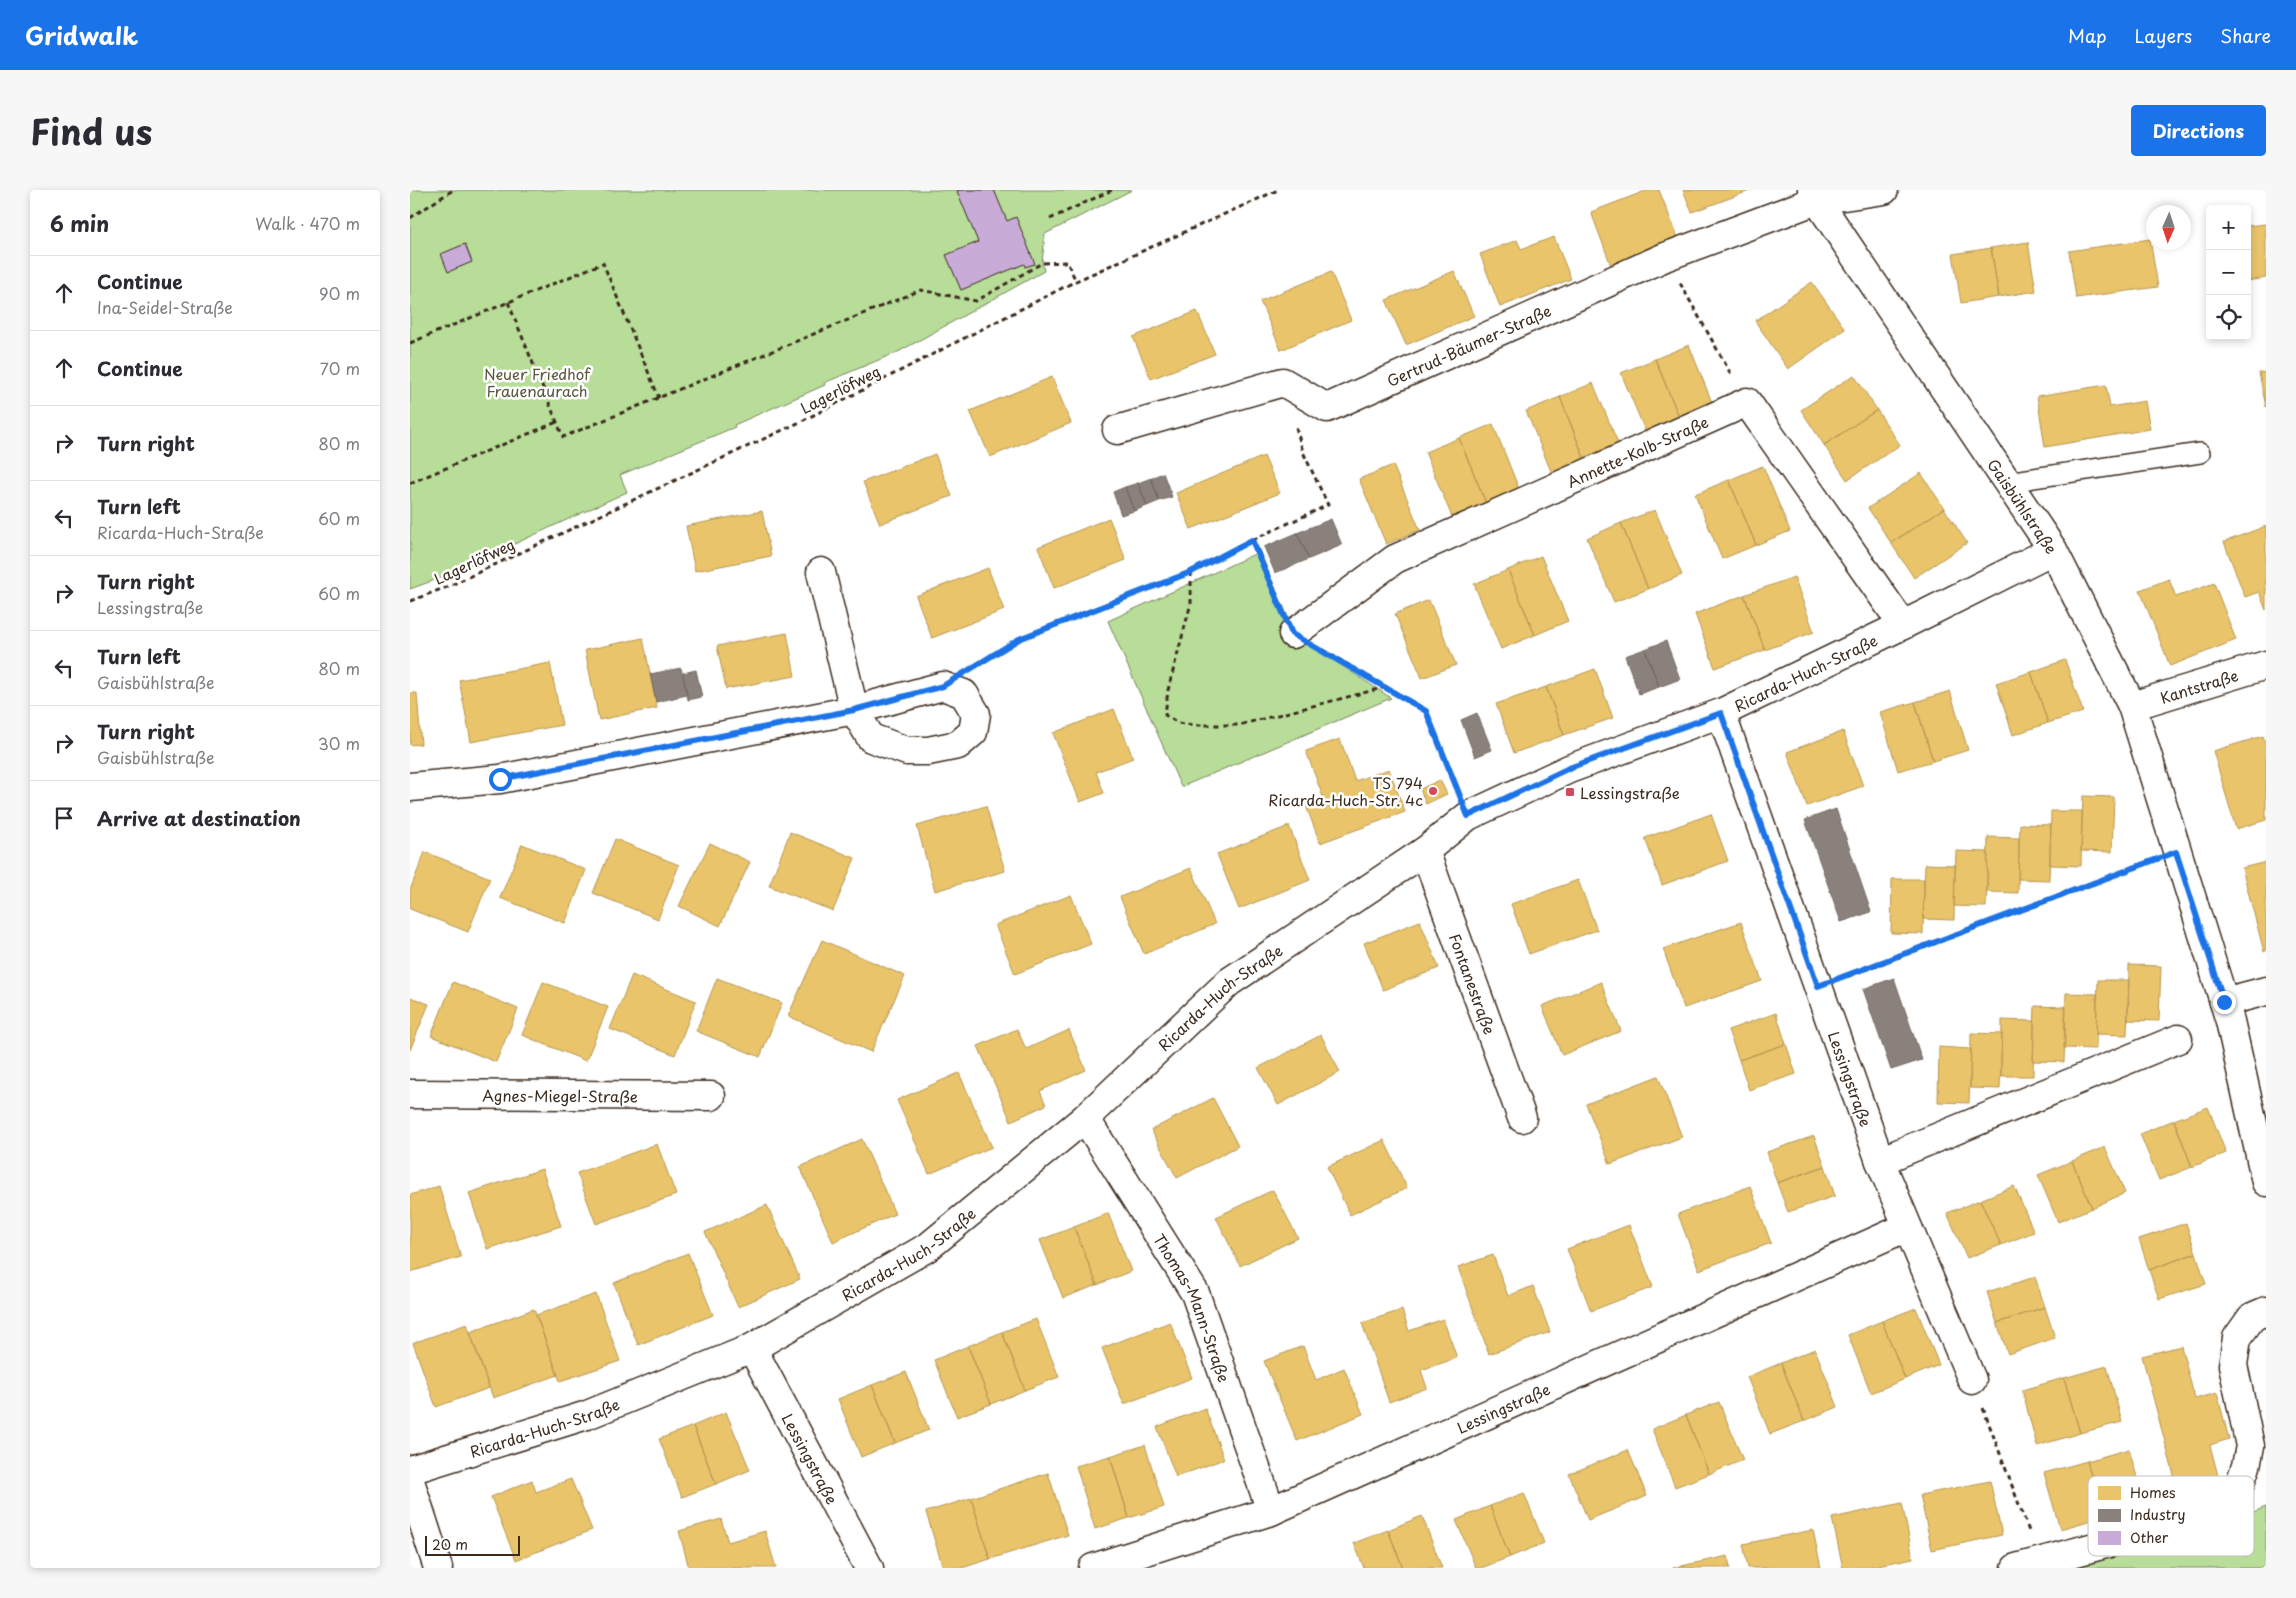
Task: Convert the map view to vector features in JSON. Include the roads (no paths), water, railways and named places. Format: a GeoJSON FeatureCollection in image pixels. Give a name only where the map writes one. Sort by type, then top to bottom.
{"type":"FeatureCollection","features":[{"type":"Feature","properties":{"kind":"street","name":"Gertrud-Bäumer-Straße"},"geometry":{"type":"LineString","coordinates":[[1118,430],[1283,382],[1327,408],[1665,257],[1814,195],[1884,190]]}},
{"type":"Feature","properties":{"kind":"street","name":"Gaisbühlstraße"},"geometry":{"type":"LineString","coordinates":[[1814,195],[2052,550],[2132,706],[2224,1002],[2266,1182]]}},
{"type":"Feature","properties":{"kind":"street","name":"Annette-Kolb-Straße"},"geometry":{"type":"LineString","coordinates":[[1292,634],[1395,560],[1747,402],[1903,626]]}},
{"type":"Feature","properties":{"kind":"street","name":"Ricarda-Huch-Straße"},"geometry":{"type":"LineString","coordinates":[[410,1470],[587,1415],[752,1348],[928,1246],[1085,1118],[1229,982],[1425,851],[1468,816],[1569,768],[1721,713],[1903,626],[2052,550]]}},
{"type":"Feature","properties":{"kind":"street"},"geometry":{"type":"LineString","coordinates":[[410,787],[500,779],[854,710],[943,686],[964,694],[976,714],[973,732],[958,744],[928,751],[907,751],[871,738],[854,710],[821,572]]}},
{"type":"Feature","properties":{"kind":"street","name":"Kantstraße"},"geometry":{"type":"LineString","coordinates":[[2132,706],[2266,665]]}},
{"type":"Feature","properties":{"kind":"street","name":"Lessingstraße"},"geometry":{"type":"LineString","coordinates":[[1721,713],[1880,1161],[1972,1380]]}},
{"type":"Feature","properties":{"kind":"street","name":"Fontanestraße"},"geometry":{"type":"LineString","coordinates":[[1425,851],[1522,1118]]}},
{"type":"Feature","properties":{"kind":"street"},"geometry":{"type":"LineString","coordinates":[[2224,1002],[2266,991]]}},
{"type":"Feature","properties":{"kind":"street"},"geometry":{"type":"LineString","coordinates":[[1880,1161],[2178,1039]]}},
{"type":"Feature","properties":{"kind":"street","name":"Agnes-Miegel-Straße"},"geometry":{"type":"LineString","coordinates":[[410,1094],[710,1096]]}},
{"type":"Feature","properties":{"kind":"street","name":"Thomas-Mann-Straße"},"geometry":{"type":"LineString","coordinates":[[1085,1118],[1195,1294],[1271,1511]]}},
{"type":"Feature","properties":{"kind":"street","name":"Lessingstraße"},"geometry":{"type":"LineString","coordinates":[[1093,1568],[1271,1511],[1907,1227]]}},
{"type":"Feature","properties":{"kind":"street"},"geometry":{"type":"LineString","coordinates":[[2242,1476],[2250,1446],[2233,1366],[2237,1338],[2252,1317],[2266,1311]]}},
{"type":"Feature","properties":{"kind":"street","name":"Lessingstraße"},"geometry":{"type":"LineString","coordinates":[[752,1348],[869,1568]]}},
{"type":"Feature","properties":{"kind":"street"},"geometry":{"type":"LineString","coordinates":[[410,1481],[438,1568]]}},
{"type":"Feature","properties":{"kind":"street"},"geometry":{"type":"LineString","coordinates":[[2028,1565],[2088,1549]]}},
{"type":"Feature","properties":{"kind":"lane"},"geometry":{"type":"LineString","coordinates":[[2007,482],[2200,453]]}},
{"type":"Feature","properties":{"kind":"place","name":"TS 794 Ricarda-Huch-Str. 4c"},"geometry":{"type":"Point","coordinates":[1433,791]}},
{"type":"Feature","properties":{"kind":"place","name":"Lessingstraße"},"geometry":{"type":"Point","coordinates":[1570,792]}},
{"type":"Feature","properties":{"kind":"park label","name":"Neuer Friedhof Frauenaurach"},"geometry":{"type":"Point","coordinates":[537,382]}}]}
